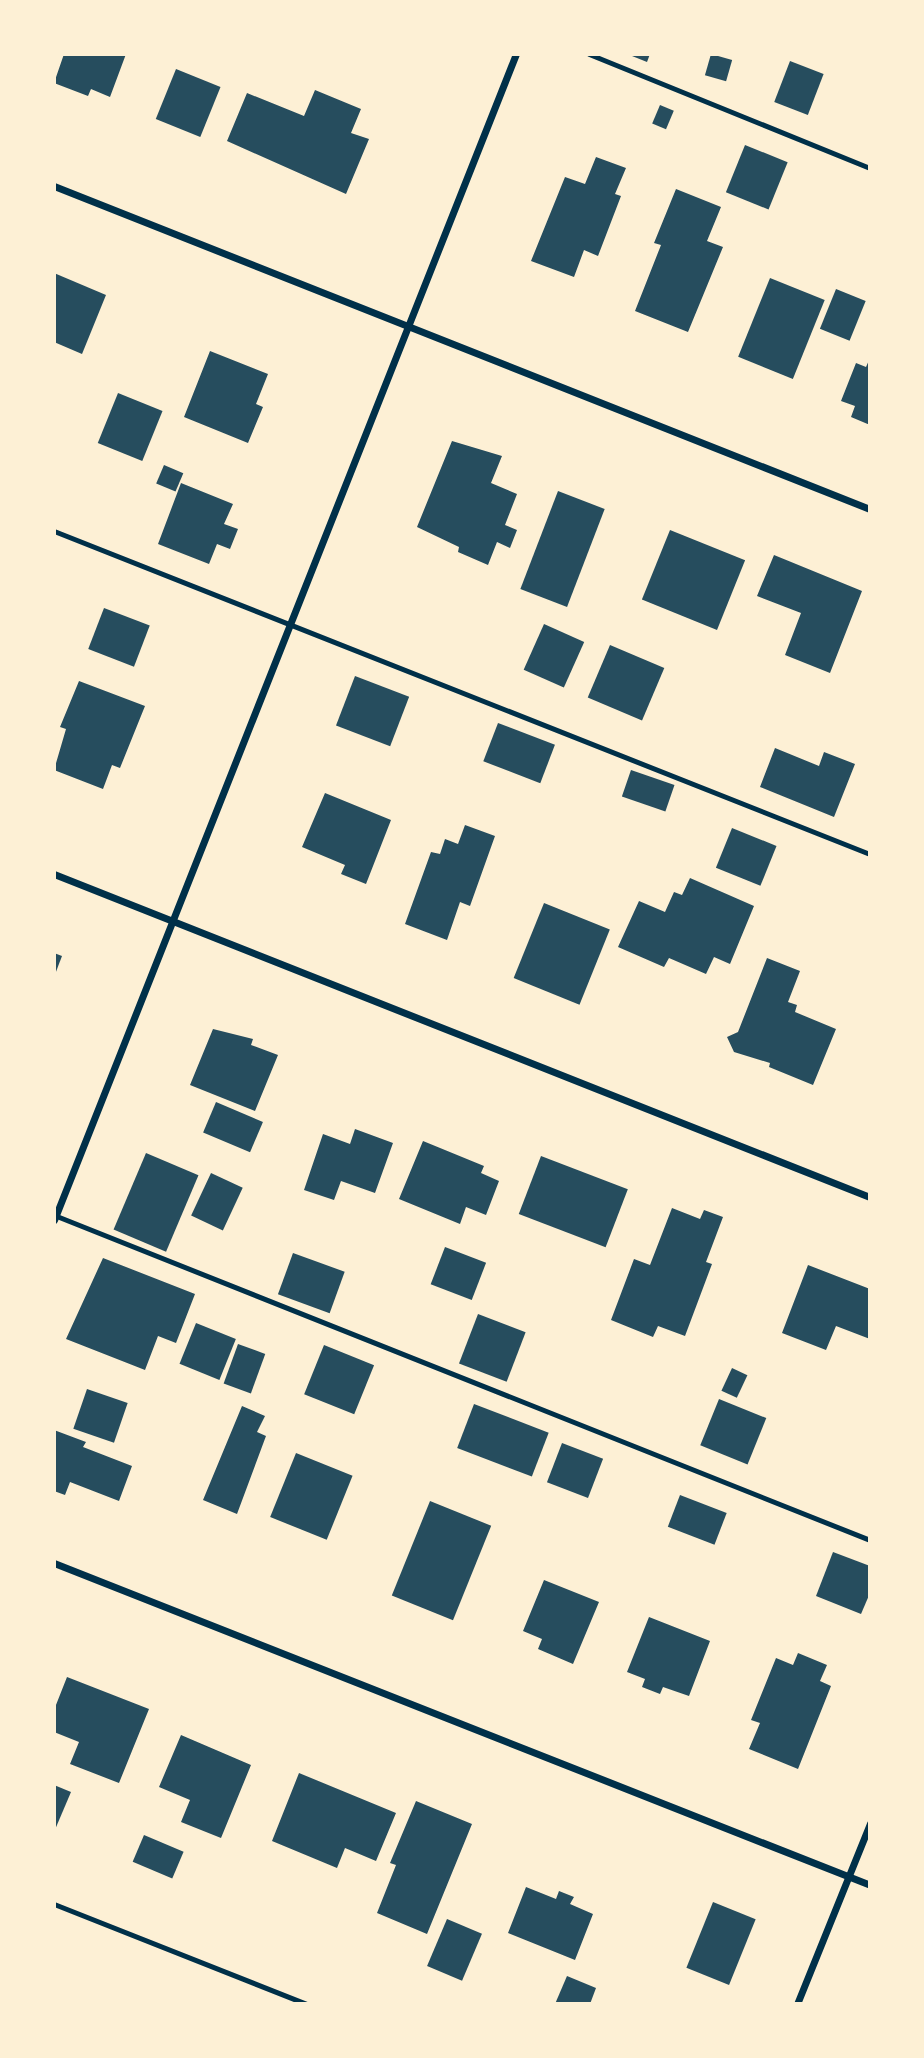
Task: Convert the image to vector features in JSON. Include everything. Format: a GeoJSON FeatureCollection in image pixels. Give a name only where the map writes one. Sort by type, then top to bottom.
{"type":"FeatureCollection","features":[{"type":"Feature","properties":{"kind":"street"},"geometry":{"type":"LineString","coordinates":[[55,1216],[516,54]]}},
{"type":"Feature","properties":{"kind":"street"},"geometry":{"type":"LineString","coordinates":[[54,186],[870,509]]}},
{"type":"Feature","properties":{"kind":"street"},"geometry":{"type":"LineString","coordinates":[[54,874],[870,1197]]}},
{"type":"Feature","properties":{"kind":"street"},"geometry":{"type":"LineString","coordinates":[[54,1563],[870,1885]]}},
{"type":"Feature","properties":{"kind":"street"},"geometry":{"type":"LineString","coordinates":[[797,2004],[870,1823]]}},
{"type":"Feature","properties":{"kind":"lane"},"geometry":{"type":"LineString","coordinates":[[589,54],[870,168]]}},
{"type":"Feature","properties":{"kind":"lane"},"geometry":{"type":"LineString","coordinates":[[54,531],[870,854]]}},
{"type":"Feature","properties":{"kind":"lane"},"geometry":{"type":"LineString","coordinates":[[55,1216],[870,1540]]}},
{"type":"Feature","properties":{"kind":"lane"},"geometry":{"type":"LineString","coordinates":[[54,1904],[307,2004]]}},
{"type":"Feature","properties":{"kind":"building"},"geometry":{"type":"Polygon","coordinates":[[[64,54],[126,54],[110,97],[91,89],[88,96],[54,83],[64,54]]]}},
{"type":"Feature","properties":{"kind":"building"},"geometry":{"type":"Polygon","coordinates":[[[627,54],[650,54],[647,62],[627,54]]]}},
{"type":"Feature","properties":{"kind":"building"},"geometry":{"type":"Polygon","coordinates":[[[711,54],[732,60],[726,81],[705,75],[711,54]]]}},
{"type":"Feature","properties":{"kind":"building"},"geometry":{"type":"Polygon","coordinates":[[[790,61],[824,74],[808,115],[774,102],[790,61]]]}},
{"type":"Feature","properties":{"kind":"building"},"geometry":{"type":"Polygon","coordinates":[[[176,69],[221,87],[200,137],[156,119],[176,69]]]}},
{"type":"Feature","properties":{"kind":"building"},"geometry":{"type":"Polygon","coordinates":[[[315,90],[361,109],[351,133],[369,139],[346,194],[227,141],[247,93],[304,116],[315,90]]]}},
{"type":"Feature","properties":{"kind":"building"},"geometry":{"type":"Polygon","coordinates":[[[660,105],[674,111],[666,129],[652,123],[660,105]]]}},
{"type":"Feature","properties":{"kind":"building"},"geometry":{"type":"Polygon","coordinates":[[[745,145],[788,162],[769,210],[726,192],[745,145]]]}},
{"type":"Feature","properties":{"kind":"building"},"geometry":{"type":"Polygon","coordinates":[[[596,157],[626,168],[615,194],[621,196],[598,256],[584,250],[574,277],[531,261],[565,177],[585,184],[596,157]]]}},
{"type":"Feature","properties":{"kind":"building"},"geometry":{"type":"Polygon","coordinates":[[[676,189],[721,207],[707,241],[723,247],[688,332],[635,311],[661,245],[654,243],[676,189]]]}},
{"type":"Feature","properties":{"kind":"building"},"geometry":{"type":"Polygon","coordinates":[[[54,273],[106,295],[82,354],[54,342],[54,273]]]}},
{"type":"Feature","properties":{"kind":"building"},"geometry":{"type":"Polygon","coordinates":[[[770,278],[825,300],[793,379],[738,357],[770,278]]]}},
{"type":"Feature","properties":{"kind":"building"},"geometry":{"type":"Polygon","coordinates":[[[836,289],[866,301],[850,341],[820,329],[836,289]]]}},
{"type":"Feature","properties":{"kind":"building"},"geometry":{"type":"Polygon","coordinates":[[[210,351],[268,374],[256,404],[263,407],[248,443],[184,417],[210,351]]]}},
{"type":"Feature","properties":{"kind":"building"},"geometry":{"type":"Polygon","coordinates":[[[870,358],[870,425],[851,417],[855,406],[841,401],[856,363],[866,367],[870,358]]]}},
{"type":"Feature","properties":{"kind":"building"},"geometry":{"type":"Polygon","coordinates":[[[118,393],[163,411],[142,461],[98,443],[118,393]]]}},
{"type":"Feature","properties":{"kind":"building"},"geometry":{"type":"Polygon","coordinates":[[[452,441],[502,456],[491,483],[517,494],[505,525],[517,530],[510,548],[497,542],[488,565],[458,552],[459,547],[417,527],[452,441]]]}},
{"type":"Feature","properties":{"kind":"building"},"geometry":{"type":"Polygon","coordinates":[[[164,465],[183,473],[176,492],[156,483],[164,465]]]}},
{"type":"Feature","properties":{"kind":"building"},"geometry":{"type":"Polygon","coordinates":[[[181,483],[233,504],[224,524],[238,529],[230,549],[217,544],[209,564],[158,544],[181,483]]]}},
{"type":"Feature","properties":{"kind":"building"},"geometry":{"type":"Polygon","coordinates":[[[558,491],[605,509],[567,607],[520,589],[558,491]]]}},
{"type":"Feature","properties":{"kind":"building"},"geometry":{"type":"Polygon","coordinates":[[[670,530],[745,560],[717,630],[642,600],[670,530]]]}},
{"type":"Feature","properties":{"kind":"building"},"geometry":{"type":"Polygon","coordinates":[[[774,555],[862,591],[830,673],[785,655],[801,613],[757,596],[774,555]]]}},
{"type":"Feature","properties":{"kind":"building"},"geometry":{"type":"Polygon","coordinates":[[[104,608],[150,626],[134,667],[88,649],[104,608]]]}},
{"type":"Feature","properties":{"kind":"building"},"geometry":{"type":"Polygon","coordinates":[[[544,624],[584,642],[564,688],[524,670],[544,624]]]}},
{"type":"Feature","properties":{"kind":"building"},"geometry":{"type":"Polygon","coordinates":[[[610,645],[664,668],[642,721],[588,697],[610,645]]]}},
{"type":"Feature","properties":{"kind":"building"},"geometry":{"type":"Polygon","coordinates":[[[355,676],[409,697],[390,746],[336,725],[355,676]]]}},
{"type":"Feature","properties":{"kind":"building"},"geometry":{"type":"Polygon","coordinates":[[[79,681],[145,706],[120,768],[112,765],[103,789],[54,770],[66,729],[60,727],[79,681]]]}},
{"type":"Feature","properties":{"kind":"building"},"geometry":{"type":"Polygon","coordinates":[[[498,723],[555,745],[540,783],[483,761],[498,723]]]}},
{"type":"Feature","properties":{"kind":"building"},"geometry":{"type":"Polygon","coordinates":[[[775,748],[819,766],[824,752],[855,764],[834,817],[760,787],[775,748]]]}},
{"type":"Feature","properties":{"kind":"building"},"geometry":{"type":"Polygon","coordinates":[[[631,770],[674,785],[665,811],[622,796],[631,770]]]}},
{"type":"Feature","properties":{"kind":"building"},"geometry":{"type":"Polygon","coordinates":[[[325,793],[391,820],[366,884],[341,874],[345,865],[302,847],[325,793]]]}},
{"type":"Feature","properties":{"kind":"building"},"geometry":{"type":"Polygon","coordinates":[[[465,825],[495,836],[470,906],[460,902],[447,940],[405,924],[431,852],[440,854],[445,839],[458,844],[465,825]]]}},
{"type":"Feature","properties":{"kind":"building"},"geometry":{"type":"Polygon","coordinates":[[[732,828],[777,846],[760,886],[716,868],[732,828]]]}},
{"type":"Feature","properties":{"kind":"building"},"geometry":{"type":"Polygon","coordinates":[[[690,878],[754,906],[730,964],[714,957],[706,974],[669,958],[664,967],[618,947],[639,901],[665,912],[674,892],[682,895],[690,878]]]}},
{"type":"Feature","properties":{"kind":"building"},"geometry":{"type":"Polygon","coordinates":[[[544,903],[610,930],[579,1005],[514,978],[544,903]]]}},
{"type":"Feature","properties":{"kind":"building"},"geometry":{"type":"Polygon","coordinates":[[[54,953],[62,956],[54,977],[54,953]]]}},
{"type":"Feature","properties":{"kind":"building"},"geometry":{"type":"Polygon","coordinates":[[[767,958],[800,971],[788,1002],[797,1005],[795,1012],[836,1029],[813,1085],[769,1067],[770,1063],[734,1052],[727,1037],[738,1032],[767,958]]]}},
{"type":"Feature","properties":{"kind":"building"},"geometry":{"type":"Polygon","coordinates":[[[213,1029],[253,1039],[251,1045],[278,1055],[255,1111],[190,1085],[213,1029]]]}},
{"type":"Feature","properties":{"kind":"building"},"geometry":{"type":"Polygon","coordinates":[[[216,1102],[263,1122],[250,1152],[203,1132],[216,1102]]]}},
{"type":"Feature","properties":{"kind":"building"},"geometry":{"type":"Polygon","coordinates":[[[355,1129],[393,1143],[375,1193],[341,1181],[334,1200],[304,1190],[323,1134],[350,1144],[355,1129]]]}},
{"type":"Feature","properties":{"kind":"building"},"geometry":{"type":"Polygon","coordinates":[[[423,1141],[484,1166],[481,1173],[499,1181],[486,1215],[466,1207],[460,1224],[399,1199],[423,1141]]]}},
{"type":"Feature","properties":{"kind":"building"},"geometry":{"type":"Polygon","coordinates":[[[146,1153],[198,1175],[166,1252],[114,1229],[146,1153]]]}},
{"type":"Feature","properties":{"kind":"building"},"geometry":{"type":"Polygon","coordinates":[[[541,1156],[628,1189],[606,1247],[519,1214],[541,1156]]]}},
{"type":"Feature","properties":{"kind":"building"},"geometry":{"type":"Polygon","coordinates":[[[211,1173],[243,1188],[223,1230],[191,1216],[211,1173]]]}},
{"type":"Feature","properties":{"kind":"building"},"geometry":{"type":"Polygon","coordinates":[[[672,1208],[700,1219],[704,1210],[723,1217],[706,1262],[712,1264],[685,1336],[658,1326],[653,1337],[611,1320],[634,1259],[650,1265],[672,1208]]]}},
{"type":"Feature","properties":{"kind":"building"},"geometry":{"type":"Polygon","coordinates":[[[445,1247],[486,1263],[472,1300],[431,1284],[445,1247]]]}},
{"type":"Feature","properties":{"kind":"building"},"geometry":{"type":"Polygon","coordinates":[[[293,1253],[345,1272],[330,1313],[278,1294],[293,1253]]]}},
{"type":"Feature","properties":{"kind":"building"},"geometry":{"type":"Polygon","coordinates":[[[103,1258],[195,1294],[176,1343],[158,1336],[145,1370],[66,1339],[103,1258]]]}},
{"type":"Feature","properties":{"kind":"building"},"geometry":{"type":"Polygon","coordinates":[[[808,1265],[870,1289],[870,1339],[836,1326],[826,1350],[782,1333],[808,1265]]]}},
{"type":"Feature","properties":{"kind":"building"},"geometry":{"type":"Polygon","coordinates":[[[478,1314],[526,1332],[507,1382],[459,1363],[478,1314]]]}},
{"type":"Feature","properties":{"kind":"building"},"geometry":{"type":"Polygon","coordinates":[[[196,1323],[236,1339],[219,1380],[180,1364],[196,1323]]]}},
{"type":"Feature","properties":{"kind":"building"},"geometry":{"type":"Polygon","coordinates":[[[238,1344],[265,1354],[251,1393],[224,1383],[238,1344]]]}},
{"type":"Feature","properties":{"kind":"building"},"geometry":{"type":"Polygon","coordinates":[[[324,1345],[374,1365],[354,1414],[304,1394],[324,1345]]]}},
{"type":"Feature","properties":{"kind":"building"},"geometry":{"type":"Polygon","coordinates":[[[732,1368],[747,1375],[737,1398],[721,1391],[732,1368]]]}},
{"type":"Feature","properties":{"kind":"building"},"geometry":{"type":"Polygon","coordinates":[[[87,1389],[128,1403],[114,1443],[73,1429],[87,1389]]]}},
{"type":"Feature","properties":{"kind":"building"},"geometry":{"type":"Polygon","coordinates":[[[719,1399],[766,1418],[748,1464],[700,1445],[719,1399]]]}},
{"type":"Feature","properties":{"kind":"building"},"geometry":{"type":"Polygon","coordinates":[[[474,1404],[549,1433],[532,1477],[457,1448],[474,1404]]]}},
{"type":"Feature","properties":{"kind":"building"},"geometry":{"type":"Polygon","coordinates":[[[242,1406],[265,1416],[257,1432],[266,1436],[237,1514],[203,1500],[242,1406]]]}},
{"type":"Feature","properties":{"kind":"building"},"geometry":{"type":"Polygon","coordinates":[[[54,1430],[86,1442],[83,1447],[132,1466],[119,1501],[70,1482],[65,1495],[54,1491],[54,1430]]]}},
{"type":"Feature","properties":{"kind":"building"},"geometry":{"type":"Polygon","coordinates":[[[562,1443],[603,1459],[588,1498],[547,1482],[562,1443]]]}},
{"type":"Feature","properties":{"kind":"building"},"geometry":{"type":"Polygon","coordinates":[[[296,1453],[353,1476],[327,1540],[270,1517],[296,1453]]]}},
{"type":"Feature","properties":{"kind":"building"},"geometry":{"type":"Polygon","coordinates":[[[680,1495],[727,1513],[714,1545],[668,1527],[680,1495]]]}},
{"type":"Feature","properties":{"kind":"building"},"geometry":{"type":"Polygon","coordinates":[[[430,1501],[491,1526],[453,1620],[392,1596],[430,1501]]]}},
{"type":"Feature","properties":{"kind":"building"},"geometry":{"type":"Polygon","coordinates":[[[833,1552],[870,1566],[870,1593],[861,1614],[816,1596],[833,1552]]]}},
{"type":"Feature","properties":{"kind":"building"},"geometry":{"type":"Polygon","coordinates":[[[544,1580],[599,1602],[573,1664],[538,1649],[542,1639],[523,1631],[544,1580]]]}},
{"type":"Feature","properties":{"kind":"building"},"geometry":{"type":"Polygon","coordinates":[[[649,1617],[710,1641],[689,1696],[663,1687],[660,1694],[642,1687],[645,1679],[627,1672],[649,1617]]]}},
{"type":"Feature","properties":{"kind":"building"},"geometry":{"type":"Polygon","coordinates":[[[798,1653],[827,1665],[820,1681],[831,1686],[798,1769],[749,1749],[760,1723],[751,1720],[776,1658],[793,1665],[798,1653]]]}},
{"type":"Feature","properties":{"kind":"building"},"geometry":{"type":"Polygon","coordinates":[[[67,1677],[149,1709],[119,1783],[70,1764],[79,1742],[54,1732],[54,1710],[67,1677]]]}},
{"type":"Feature","properties":{"kind":"building"},"geometry":{"type":"Polygon","coordinates":[[[181,1735],[251,1765],[221,1838],[181,1822],[190,1800],[159,1787],[181,1735]]]}},
{"type":"Feature","properties":{"kind":"building"},"geometry":{"type":"Polygon","coordinates":[[[299,1773],[396,1813],[376,1861],[345,1848],[337,1868],[272,1841],[299,1773]]]}},
{"type":"Feature","properties":{"kind":"building"},"geometry":{"type":"Polygon","coordinates":[[[54,1785],[71,1792],[54,1832],[54,1785]]]}},
{"type":"Feature","properties":{"kind":"building"},"geometry":{"type":"Polygon","coordinates":[[[416,1801],[472,1824],[427,1934],[377,1913],[396,1865],[390,1863],[416,1801]]]}},
{"type":"Feature","properties":{"kind":"building"},"geometry":{"type":"Polygon","coordinates":[[[144,1835],[184,1852],[172,1878],[133,1862],[144,1835]]]}},
{"type":"Feature","properties":{"kind":"building"},"geometry":{"type":"Polygon","coordinates":[[[526,1887],[556,1899],[559,1891],[574,1897],[570,1904],[593,1914],[575,1960],[508,1933],[526,1887]]]}},
{"type":"Feature","properties":{"kind":"building"},"geometry":{"type":"Polygon","coordinates":[[[713,1902],[756,1919],[729,1985],[686,1968],[713,1902]]]}},
{"type":"Feature","properties":{"kind":"building"},"geometry":{"type":"Polygon","coordinates":[[[447,1919],[482,1934],[462,1981],[427,1966],[447,1919]]]}},
{"type":"Feature","properties":{"kind":"building"},"geometry":{"type":"Polygon","coordinates":[[[567,1976],[596,1988],[590,2004],[555,2004],[567,1976]]]}}]}
